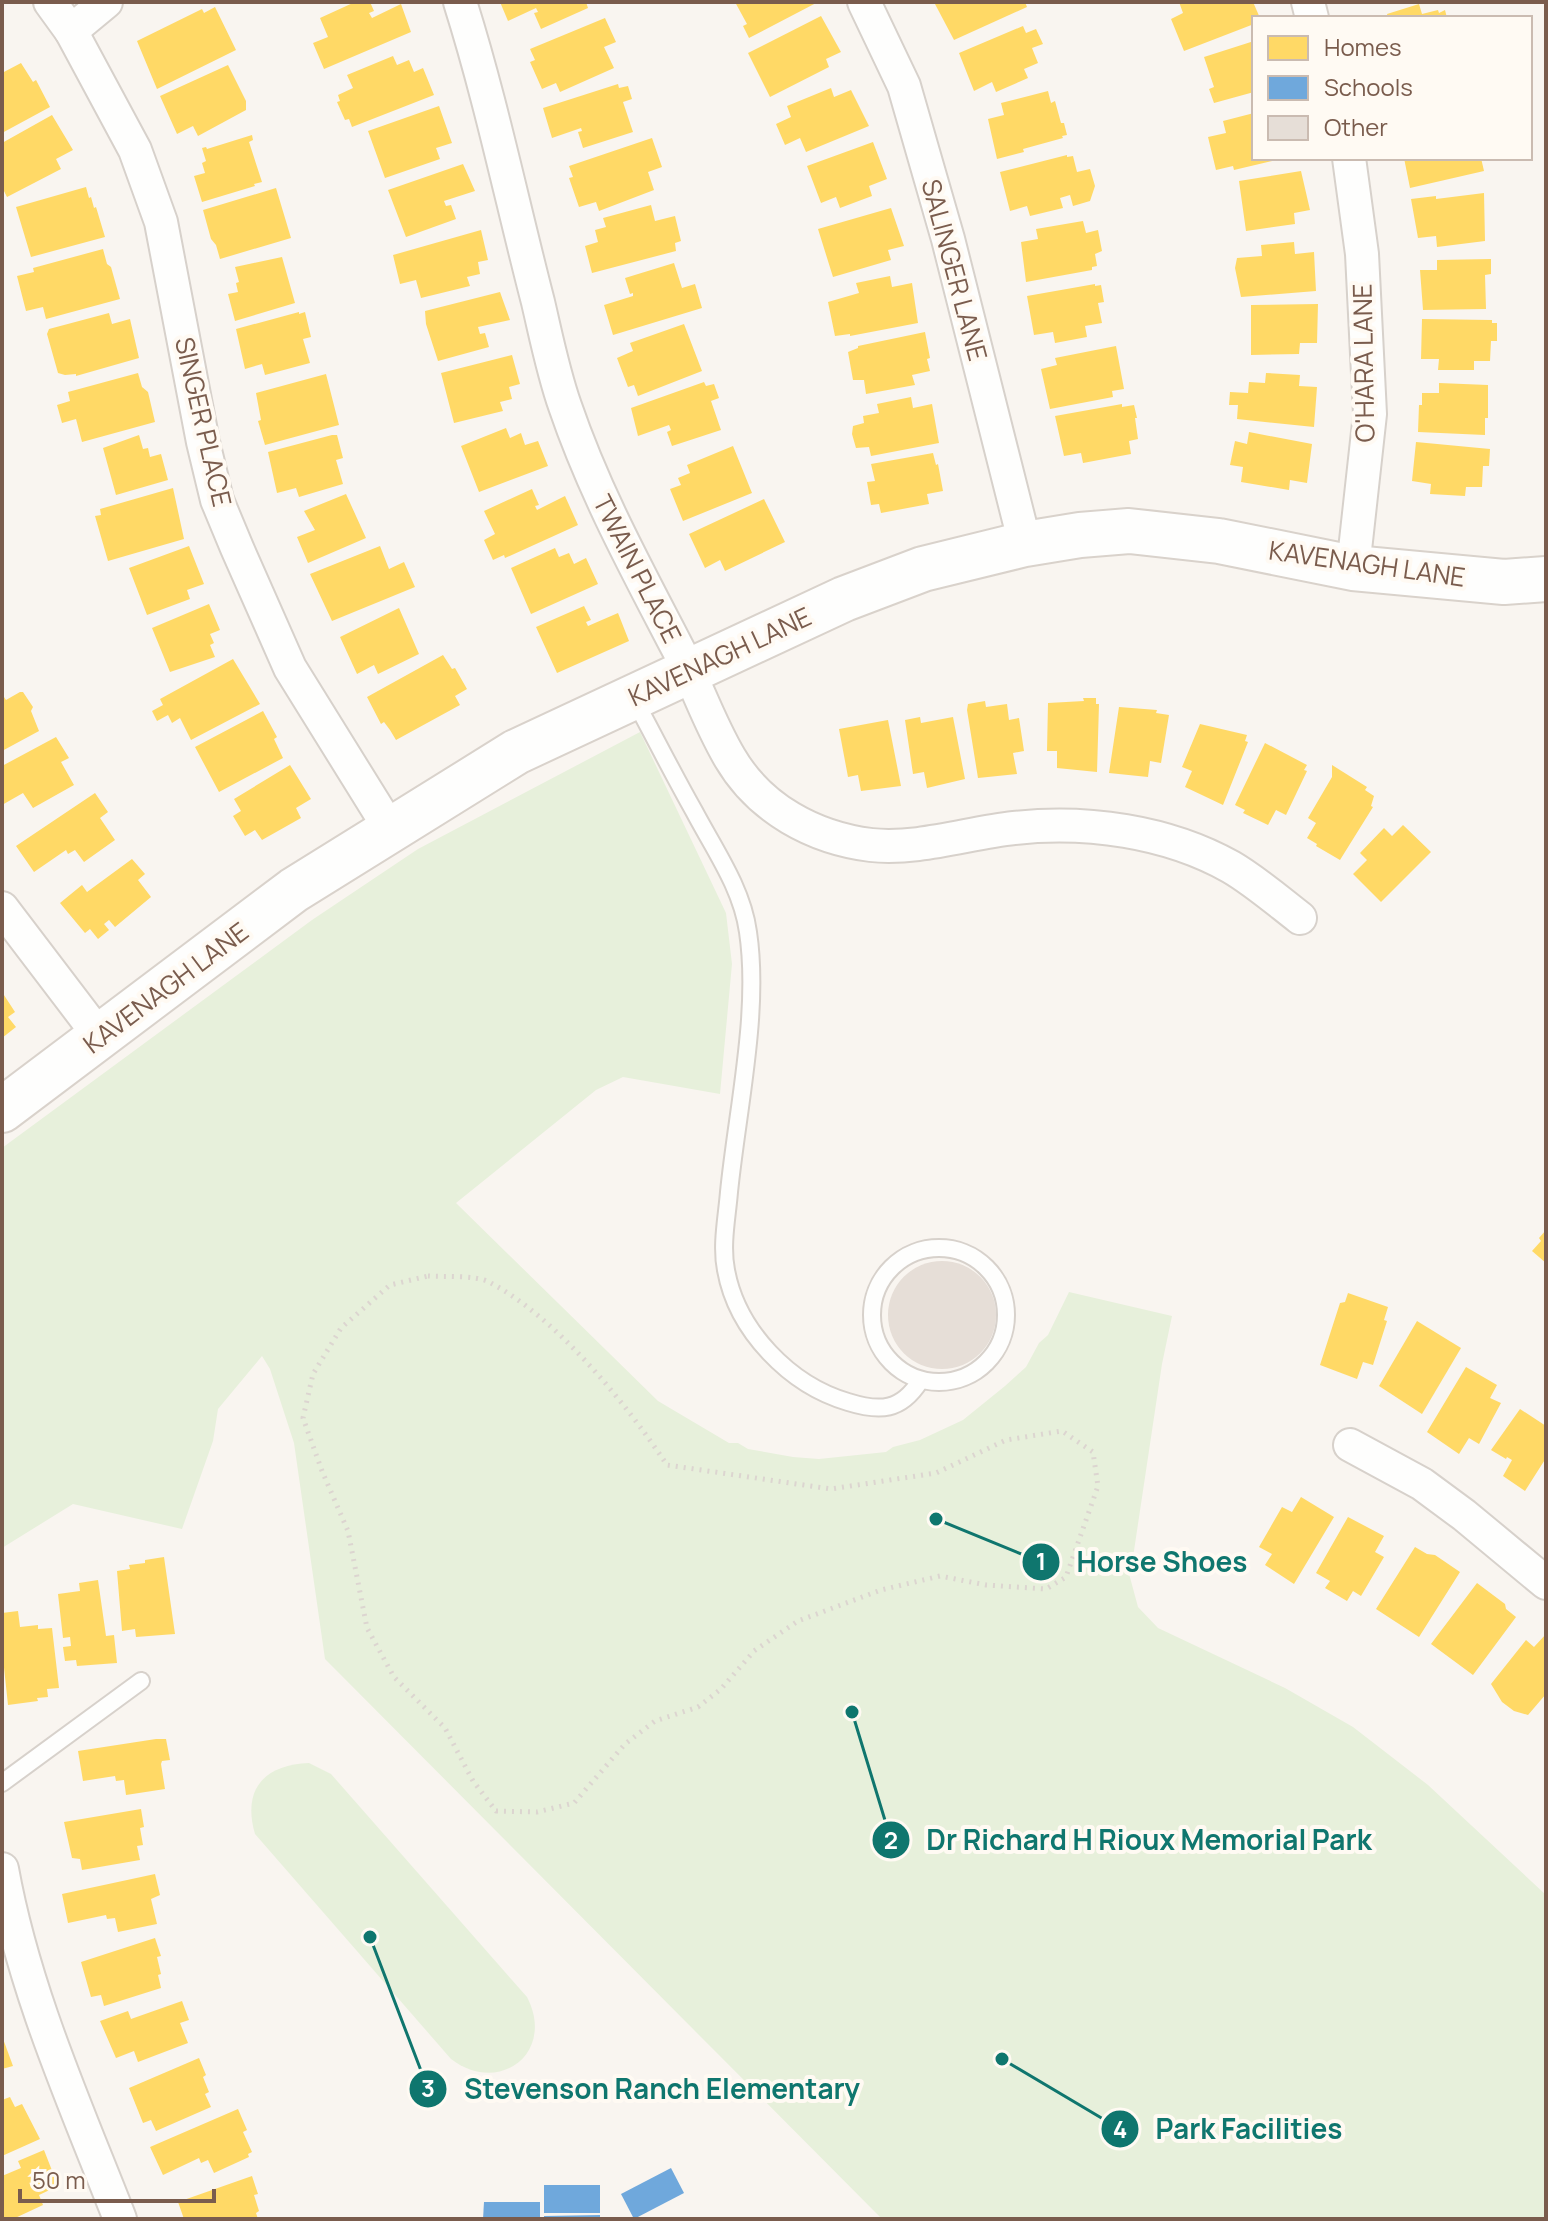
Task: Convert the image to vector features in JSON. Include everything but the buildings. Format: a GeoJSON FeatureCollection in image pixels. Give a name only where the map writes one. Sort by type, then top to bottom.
{"type":"FeatureCollection","features":[{"type":"Feature","properties":{"kind":"main road","name":"KAVENAGH LANE"},"geometry":{"type":"LineString","coordinates":[[2,1110],[294,890],[516,752],[844,599],[910,574],[1025,544],[1129,531],[1219,541],[1353,568],[1504,582],[1546,579]]}},
{"type":"Feature","properties":{"kind":"street","name":"SINGER PLACE"},"geometry":{"type":"LineString","coordinates":[[50,2],[71,31],[135,150],[161,222],[217,500],[290,668],[390,829]]}},
{"type":"Feature","properties":{"kind":"street"},"geometry":{"type":"LineString","coordinates":[[71,31],[106,2]]}},
{"type":"Feature","properties":{"kind":"street","name":"TWAIN PLACE"},"geometry":{"type":"LineString","coordinates":[[460,2],[563,403],[597,492],[730,758],[751,787],[778,811],[808,829],[841,841],[877,846],[912,844],[1015,828],[1071,825],[1127,831],[1180,845],[1231,867],[1300,918]]}},
{"type":"Feature","properties":{"kind":"street","name":"SALINGER LANE"},"geometry":{"type":"LineString","coordinates":[[864,2],[904,86],[948,239],[1025,544]]}},
{"type":"Feature","properties":{"kind":"street","name":"O'HARA LANE"},"geometry":{"type":"LineString","coordinates":[[1349,160],[1362,254],[1370,414],[1353,568]]}},
{"type":"Feature","properties":{"kind":"street"},"geometry":{"type":"LineString","coordinates":[[2,908],[101,1038]]}},
{"type":"Feature","properties":{"kind":"street"},"geometry":{"type":"LineString","coordinates":[[1350,1445],[1422,1484],[1546,1583]]}},
{"type":"Feature","properties":{"kind":"street"},"geometry":{"type":"LineString","coordinates":[[2,1869],[12,1926],[37,2004],[120,2219]]}},
{"type":"Feature","properties":{"kind":"lane"},"geometry":{"type":"LineString","coordinates":[[633,697],[723,865],[748,930],[749,1035],[735,1132],[725,1238],[725,1268],[734,1298],[749,1325],[773,1356],[817,1391],[880,1409],[909,1399],[920,1381]]}},
{"type":"Feature","properties":{"kind":"lane"},"geometry":{"type":"LineString","coordinates":[[927,1248],[958,1250],[984,1264],[1002,1289],[1007,1319],[999,1348],[979,1371],[951,1383],[920,1381],[894,1366],[876,1342],[871,1312],[879,1283],[899,1260],[927,1248]]}},
{"type":"Feature","properties":{"kind":"lane"},"geometry":{"type":"LineString","coordinates":[[2,1783],[141,1681]]}},
{"type":"Feature","properties":{"kind":"path"},"geometry":{"type":"LineString","coordinates":[[428,1276],[486,1280],[556,1329],[644,1430],[667,1465],[831,1489],[936,1473],[1006,1440],[1062,1431],[1093,1452],[1098,1486],[1066,1577],[1046,1589],[986,1585],[940,1576],[881,1590],[798,1621],[754,1651],[721,1689],[698,1707],[655,1721],[625,1744],[574,1803],[537,1812],[496,1811],[473,1781],[445,1728],[394,1677],[367,1628],[348,1531],[303,1418],[313,1374],[341,1328],[390,1285],[428,1276]]}},
{"type":"Feature","properties":{"kind":"green space"},"geometry":{"type":"Polygon","coordinates":[[[640,732],[726,913],[732,964],[720,1094],[623,1077],[596,1090],[456,1203],[658,1401],[729,1443],[793,1457],[819,1459],[886,1452],[963,1420],[1026,1367],[1039,1343],[1048,1335],[1069,1292],[1172,1316],[1132,1564],[1128,1570],[1138,1607],[1158,1628],[1285,1688],[1353,1727],[1428,1785],[1546,1895],[1546,2219],[882,2219],[325,1659],[294,1443],[270,1369],[262,1356],[218,1409],[213,1441],[182,1529],[73,1504],[2,1548],[2,1148],[312,920],[418,849],[640,732]]]}},
{"type":"Feature","properties":{"kind":"green space"},"geometry":{"type":"Polygon","coordinates":[[[309,1763],[331,1774],[527,1997],[534,2017],[534,2036],[528,2051],[518,2063],[487,2073],[469,2069],[451,2059],[255,1834],[252,1804],[260,1782],[280,1769],[309,1763]]]}},
{"type":"Feature","properties":{"kind":"place","name":"Horse Shoes"},"geometry":{"type":"Point","coordinates":[936,1519]}},
{"type":"Feature","properties":{"kind":"place","name":"Dr Richard H Rioux Memorial Park"},"geometry":{"type":"Point","coordinates":[852,1712]}},
{"type":"Feature","properties":{"kind":"place","name":"Stevenson Ranch Elementary"},"geometry":{"type":"Point","coordinates":[370,1937]}},
{"type":"Feature","properties":{"kind":"place","name":"Park Facilities"},"geometry":{"type":"Point","coordinates":[1002,2059]}}]}
